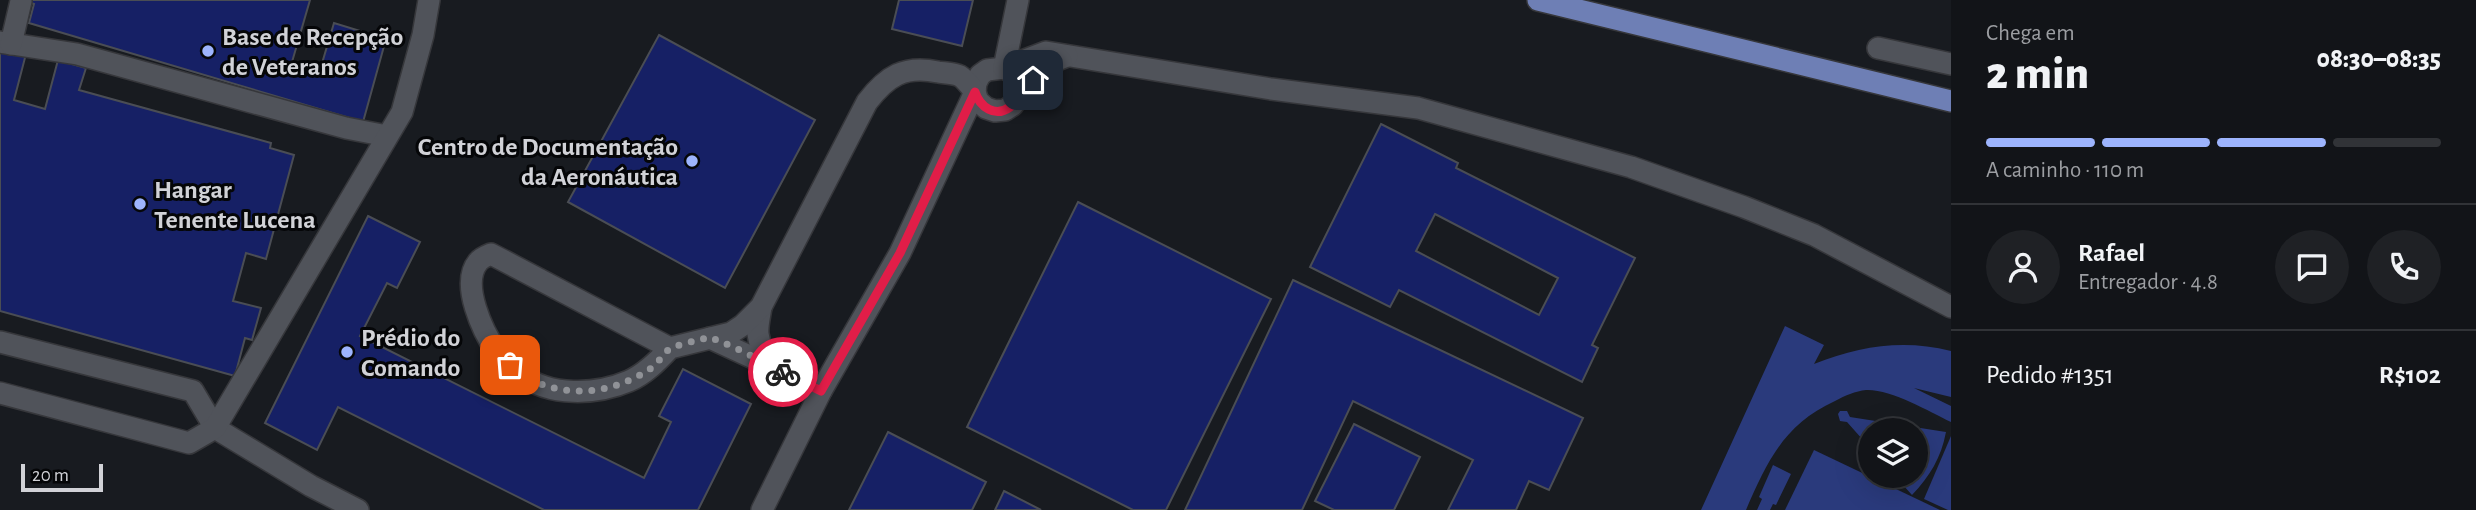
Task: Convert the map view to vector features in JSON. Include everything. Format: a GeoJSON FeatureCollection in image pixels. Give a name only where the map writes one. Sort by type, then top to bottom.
{"type":"FeatureCollection","features":[{"type":"Feature","properties":{"kind":"main road"},"geometry":{"type":"LineString","coordinates":[[1538,0],[1951,101]]}},
{"type":"Feature","properties":{"kind":"lane"},"geometry":{"type":"LineString","coordinates":[[0,393],[189,443],[215,428],[402,112],[424,36],[429,0]]}},
{"type":"Feature","properties":{"kind":"lane"},"geometry":{"type":"LineString","coordinates":[[1004,68],[1018,0]]}},
{"type":"Feature","properties":{"kind":"lane"},"geometry":{"type":"LineString","coordinates":[[21,1],[6,43],[77,54],[345,128],[387,136]]}},
{"type":"Feature","properties":{"kind":"lane"},"geometry":{"type":"LineString","coordinates":[[1878,48],[1951,64]]}},
{"type":"Feature","properties":{"kind":"lane"},"geometry":{"type":"LineString","coordinates":[[1004,68],[1046,52],[1271,89],[1418,108],[1631,167],[1814,235],[1951,307]]}},
{"type":"Feature","properties":{"kind":"lane"},"geometry":{"type":"LineString","coordinates":[[670,348],[491,254],[479,259],[472,272],[472,293],[481,324],[498,354],[523,376],[546,386],[573,392],[605,389],[655,365],[670,348],[731,333],[761,307],[867,102],[892,76],[907,69],[960,76],[986,108],[1005,110],[1013,105],[1047,64],[1069,56]]}},
{"type":"Feature","properties":{"kind":"lane"},"geometry":{"type":"LineString","coordinates":[[762,510],[821,391],[900,253],[975,92],[976,83],[987,70],[1004,68],[1014,74],[1019,85],[1018,96]]}},
{"type":"Feature","properties":{"kind":"lane"},"geometry":{"type":"LineString","coordinates":[[761,307],[757,333],[763,352],[776,368]]}},
{"type":"Feature","properties":{"kind":"lane"},"geometry":{"type":"LineString","coordinates":[[710,338],[821,391]]}},
{"type":"Feature","properties":{"kind":"lane"},"geometry":{"type":"LineString","coordinates":[[0,342],[193,391],[215,428],[311,486],[358,510]]}},
{"type":"Feature","properties":{"kind":"shaded area"},"geometry":{"type":"Polygon","coordinates":[[[1785,326],[1824,345],[1814,364],[1882,346],[1916,345],[1951,351],[1951,397],[1914,388],[1951,406],[1951,422],[1887,393],[1866,390],[1850,394],[1817,410],[1790,433],[1770,460],[1746,510],[1701,510],[1785,326]]]}},
{"type":"Feature","properties":{"kind":"shaded area"},"geometry":{"type":"Polygon","coordinates":[[[1840,411],[1847,411],[1850,417],[1858,418],[1858,434],[1847,422],[1840,421],[1840,411]]]}},
{"type":"Feature","properties":{"kind":"shaded area"},"geometry":{"type":"Polygon","coordinates":[[[1928,429],[1946,432],[1928,475],[1928,429]]]}},
{"type":"Feature","properties":{"kind":"shaded area"},"geometry":{"type":"Polygon","coordinates":[[[1951,436],[1951,510],[1948,510],[1924,499],[1951,436]]]}},
{"type":"Feature","properties":{"kind":"shaded area"},"geometry":{"type":"Polygon","coordinates":[[[1814,450],[1858,471],[1858,488],[1894,488],[1940,510],[1785,510],[1814,450]]]}},
{"type":"Feature","properties":{"kind":"shaded area"},"geometry":{"type":"Polygon","coordinates":[[[1773,465],[1791,474],[1776,505],[1773,504],[1770,510],[1757,510],[1762,499],[1759,497],[1773,465]]]}},
{"type":"Feature","properties":{"kind":"shaded area"},"geometry":{"type":"Polygon","coordinates":[[[1906,488],[1918,488],[1912,495],[1906,488]]]}},
{"type":"Feature","properties":{"kind":"building","name":"Base de Recepção de Veteranos"},"geometry":{"type":"Polygon","coordinates":[[[22,0],[310,0],[292,62],[320,70],[334,23],[386,39],[363,122],[29,23],[34,4],[22,0]]]}},
{"type":"Feature","properties":{"kind":"building"},"geometry":{"type":"Polygon","coordinates":[[[899,0],[973,0],[962,46],[892,29],[899,0]]]}},
{"type":"Feature","properties":{"kind":"building","name":"Centro de Documentação da Aeronáutica"},"geometry":{"type":"Polygon","coordinates":[[[659,35],[815,120],[725,288],[568,202],[659,35]]]}},
{"type":"Feature","properties":{"kind":"building","name":"Hangar Tenente Lucena"},"geometry":{"type":"Polygon","coordinates":[[[0,45],[27,50],[14,100],[45,109],[58,60],[86,68],[79,90],[271,143],[270,148],[294,155],[266,259],[246,253],[233,301],[261,308],[252,340],[245,338],[235,376],[0,311],[0,45]]]}},
{"type":"Feature","properties":{"kind":"building"},"geometry":{"type":"Polygon","coordinates":[[[1381,124],[1458,163],[1456,168],[1635,258],[1592,345],[1598,348],[1582,382],[1399,290],[1390,307],[1310,267],[1381,124]],[[1435,214],[1416,251],[1539,315],[1558,278],[1435,214]]]}},
{"type":"Feature","properties":{"kind":"building"},"geometry":{"type":"Polygon","coordinates":[[[1078,202],[1271,299],[1166,510],[1133,510],[967,427],[1078,202]]]}},
{"type":"Feature","properties":{"kind":"building","name":"Prédio do Comando"},"geometry":{"type":"Polygon","coordinates":[[[368,216],[420,242],[397,288],[387,283],[360,336],[644,478],[671,422],[659,416],[683,369],[751,404],[698,510],[544,510],[338,407],[317,450],[265,423],[368,216]]]}},
{"type":"Feature","properties":{"kind":"building"},"geometry":{"type":"Polygon","coordinates":[[[1293,280],[1583,418],[1549,490],[1529,481],[1516,510],[1448,510],[1473,460],[1353,401],[1302,510],[1185,510],[1293,280]]]}},
{"type":"Feature","properties":{"kind":"building"},"geometry":{"type":"Polygon","coordinates":[[[1354,424],[1420,457],[1394,510],[1334,510],[1315,501],[1354,424]]]}},
{"type":"Feature","properties":{"kind":"building"},"geometry":{"type":"Polygon","coordinates":[[[888,432],[986,482],[972,510],[849,510],[888,432]]]}},
{"type":"Feature","properties":{"kind":"building"},"geometry":{"type":"Polygon","coordinates":[[[1004,491],[1041,510],[995,510],[1004,491]]]}},
{"type":"Feature","properties":{"kind":"way so far"},"geometry":{"type":"LineString","coordinates":[[510,365],[523,376],[546,386],[573,392],[605,389],[630,380],[655,365],[670,348],[710,338],[783,372]]}},
{"type":"Feature","properties":{"kind":"place","name":"Base de Recepção de Veteranos"},"geometry":{"type":"Point","coordinates":[208,51]}},
{"type":"Feature","properties":{"kind":"place","name":"Centro de Documentação da Aeronáutica"},"geometry":{"type":"Point","coordinates":[692,161]}},
{"type":"Feature","properties":{"kind":"place","name":"Hangar Tenente Lucena"},"geometry":{"type":"Point","coordinates":[140,204]}},
{"type":"Feature","properties":{"kind":"place","name":"Prédio do Comando"},"geometry":{"type":"Point","coordinates":[347,352]}},
{"type":"Feature","properties":{"kind":"route"},"geometry":{"type":"LineString","coordinates":[[783,372],[821,391],[900,253],[975,92],[978,101],[986,108],[1005,110],[1013,105],[1033,80]]}}]}
